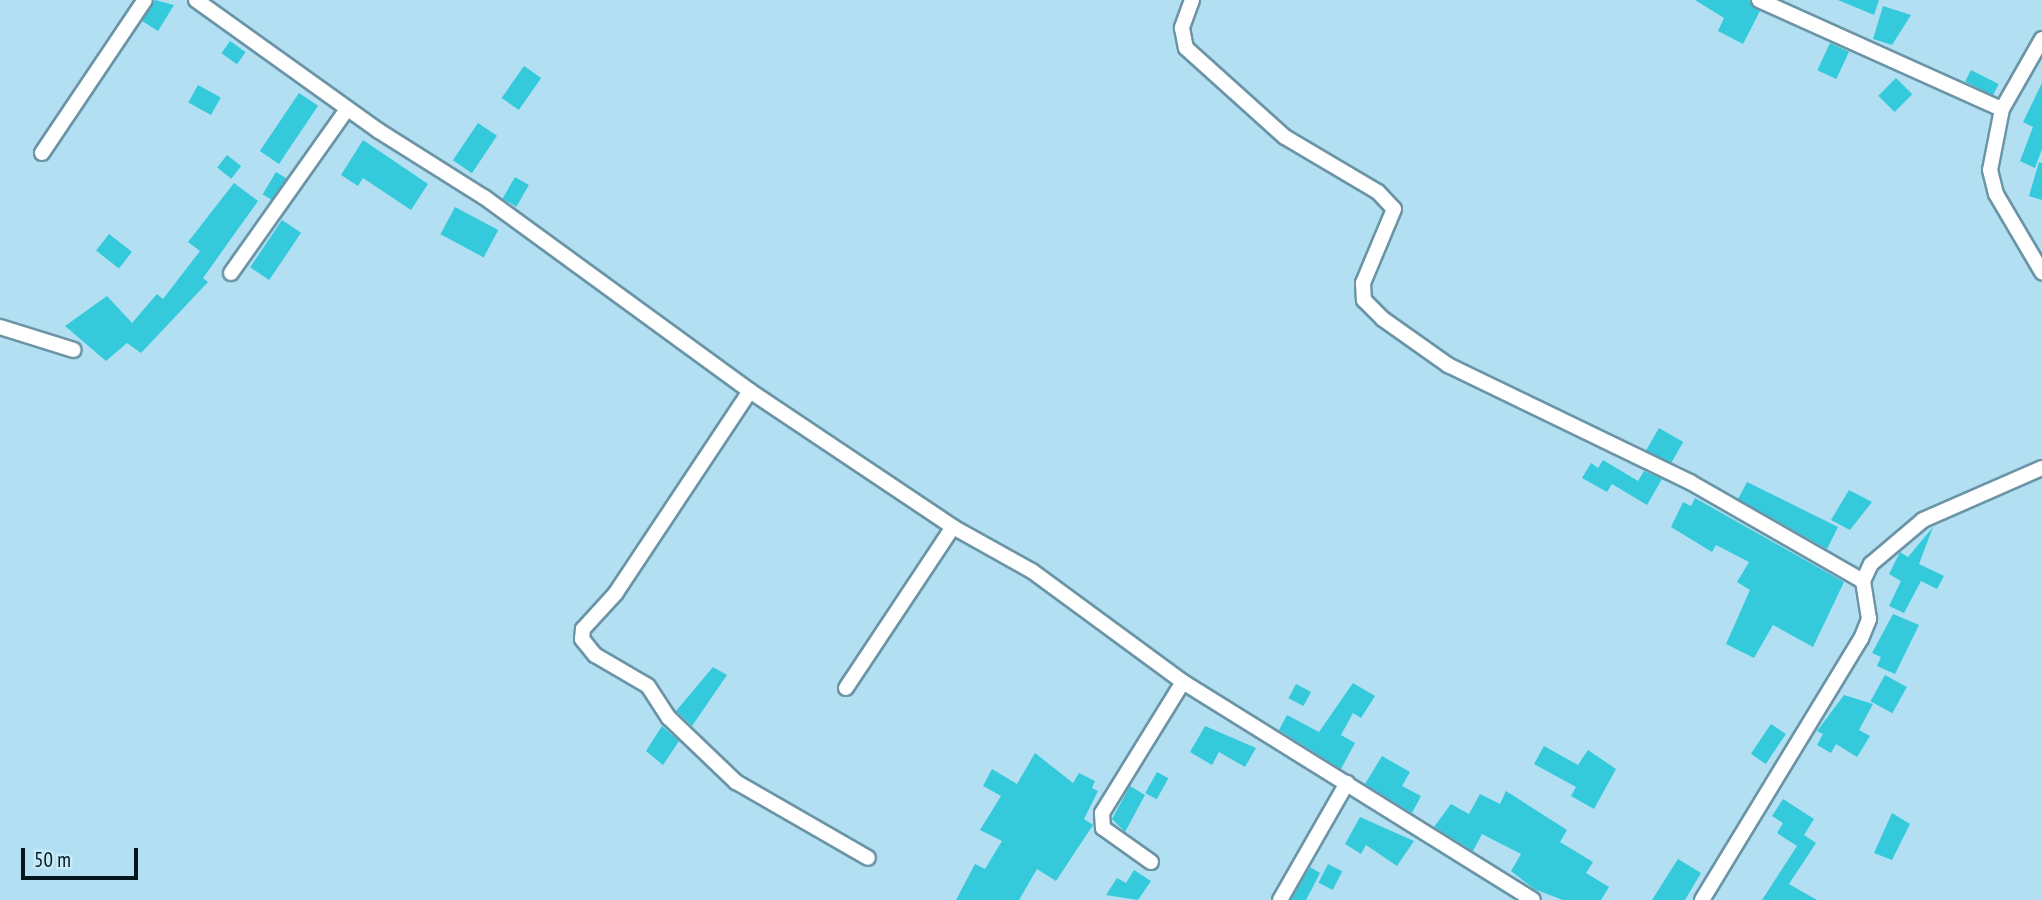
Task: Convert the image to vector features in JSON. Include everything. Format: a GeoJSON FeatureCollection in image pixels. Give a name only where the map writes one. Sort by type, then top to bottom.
{"type":"FeatureCollection","features":[{"type":"Feature","properties":{"kind":"street"},"geometry":{"type":"LineString","coordinates":[[43,153],[145,0]]}},
{"type":"Feature","properties":{"kind":"street"},"geometry":{"type":"LineString","coordinates":[[196,0],[347,109],[484,197],[750,391],[953,527],[1032,571],[1183,682],[1534,900]]}},
{"type":"Feature","properties":{"kind":"street"},"geometry":{"type":"LineString","coordinates":[[1192,0],[1182,28],[1186,48],[1285,137],[1378,191],[1394,209],[1363,283],[1364,300],[1383,319],[1448,365],[1690,482],[1863,581]]}},
{"type":"Feature","properties":{"kind":"street"},"geometry":{"type":"LineString","coordinates":[[1759,0],[2002,109]]}},
{"type":"Feature","properties":{"kind":"street"},"geometry":{"type":"LineString","coordinates":[[2042,40],[2002,109],[1992,185],[2042,272]]}},
{"type":"Feature","properties":{"kind":"street"},"geometry":{"type":"LineString","coordinates":[[231,273],[347,109]]}},
{"type":"Feature","properties":{"kind":"street"},"geometry":{"type":"LineString","coordinates":[[0,327],[74,350]]}},
{"type":"Feature","properties":{"kind":"street"},"geometry":{"type":"LineString","coordinates":[[750,391],[616,593],[583,629],[582,639],[595,655],[648,686],[669,718],[736,782],[868,858]]}},
{"type":"Feature","properties":{"kind":"street"},"geometry":{"type":"LineString","coordinates":[[1702,900],[1861,639],[1869,619],[1863,581],[1901,532],[2042,468]]}},
{"type":"Feature","properties":{"kind":"street"},"geometry":{"type":"LineString","coordinates":[[846,688],[953,527]]}},
{"type":"Feature","properties":{"kind":"street"},"geometry":{"type":"LineString","coordinates":[[1152,862],[1103,828],[1102,813],[1183,682]]}},
{"type":"Feature","properties":{"kind":"street"},"geometry":{"type":"LineString","coordinates":[[1280,900],[1347,783]]}},
{"type":"Feature","properties":{"kind":"building"},"geometry":{"type":"Polygon","coordinates":[[[155,0],[174,5],[158,31],[142,21],[155,0]]]}},
{"type":"Feature","properties":{"kind":"building"},"geometry":{"type":"Polygon","coordinates":[[[1695,0],[1749,0],[1760,11],[1743,44],[1718,31],[1724,18],[1695,0]]]}},
{"type":"Feature","properties":{"kind":"building"},"geometry":{"type":"Polygon","coordinates":[[[1838,0],[1879,0],[1874,15],[1838,0]]]}},
{"type":"Feature","properties":{"kind":"building"},"geometry":{"type":"Polygon","coordinates":[[[1883,6],[1911,15],[1892,45],[1873,39],[1883,6]]]}},
{"type":"Feature","properties":{"kind":"building"},"geometry":{"type":"Polygon","coordinates":[[[230,41],[246,52],[237,64],[221,53],[230,41]]]}},
{"type":"Feature","properties":{"kind":"building"},"geometry":{"type":"Polygon","coordinates":[[[1830,43],[1849,52],[1836,79],[1817,70],[1830,43]]]}},
{"type":"Feature","properties":{"kind":"building"},"geometry":{"type":"Polygon","coordinates":[[[524,66],[541,78],[519,110],[502,98],[524,66]]]}},
{"type":"Feature","properties":{"kind":"building"},"geometry":{"type":"Polygon","coordinates":[[[1971,70],[1999,84],[1993,96],[1965,82],[1971,70]]]}},
{"type":"Feature","properties":{"kind":"building"},"geometry":{"type":"Polygon","coordinates":[[[1896,78],[1912,94],[1895,112],[1878,96],[1896,78]]]}},
{"type":"Feature","properties":{"kind":"building"},"geometry":{"type":"Polygon","coordinates":[[[2042,83],[2042,149],[2035,168],[2020,161],[2033,127],[2023,122],[2042,83]]]}},
{"type":"Feature","properties":{"kind":"building"},"geometry":{"type":"Polygon","coordinates":[[[198,85],[221,98],[211,115],[188,102],[198,85]]]}},
{"type":"Feature","properties":{"kind":"building"},"geometry":{"type":"Polygon","coordinates":[[[299,93],[318,106],[279,164],[260,151],[299,93]]]}},
{"type":"Feature","properties":{"kind":"building"},"geometry":{"type":"Polygon","coordinates":[[[478,123],[497,136],[472,173],[453,160],[478,123]]]}},
{"type":"Feature","properties":{"kind":"building"},"geometry":{"type":"Polygon","coordinates":[[[363,140],[428,184],[411,210],[363,178],[358,186],[341,175],[363,140]]]}},
{"type":"Feature","properties":{"kind":"building"},"geometry":{"type":"Polygon","coordinates":[[[227,155],[241,166],[231,179],[217,168],[227,155]]]}},
{"type":"Feature","properties":{"kind":"building"},"geometry":{"type":"Polygon","coordinates":[[[2039,162],[2042,163],[2042,200],[2029,196],[2039,162]]]}},
{"type":"Feature","properties":{"kind":"building"},"geometry":{"type":"Polygon","coordinates":[[[276,172],[286,178],[273,200],[263,194],[276,172]]]}},
{"type":"Feature","properties":{"kind":"building"},"geometry":{"type":"Polygon","coordinates":[[[515,177],[529,185],[516,207],[502,199],[515,177]]]}},
{"type":"Feature","properties":{"kind":"building"},"geometry":{"type":"Polygon","coordinates":[[[234,183],[258,201],[203,278],[208,282],[141,353],[127,343],[106,361],[65,326],[107,296],[132,323],[157,294],[163,299],[200,251],[188,242],[234,183]]]}},
{"type":"Feature","properties":{"kind":"building"},"geometry":{"type":"Polygon","coordinates":[[[455,207],[498,230],[484,257],[440,234],[455,207]]]}},
{"type":"Feature","properties":{"kind":"building"},"geometry":{"type":"Polygon","coordinates":[[[282,220],[301,233],[269,280],[250,267],[282,220]]]}},
{"type":"Feature","properties":{"kind":"building"},"geometry":{"type":"Polygon","coordinates":[[[109,234],[132,252],[119,268],[96,251],[109,234]]]}},
{"type":"Feature","properties":{"kind":"building"},"geometry":{"type":"Polygon","coordinates":[[[1659,428],[1683,442],[1670,465],[1646,451],[1659,428]]]}},
{"type":"Feature","properties":{"kind":"building"},"geometry":{"type":"Polygon","coordinates":[[[1603,460],[1638,481],[1644,471],[1662,479],[1647,505],[1612,484],[1607,492],[1582,478],[1591,463],[1598,468],[1603,460]]]}},
{"type":"Feature","properties":{"kind":"building"},"geometry":{"type":"Polygon","coordinates":[[[1747,482],[1838,527],[1827,549],[1738,499],[1747,482]]]}},
{"type":"Feature","properties":{"kind":"building"},"geometry":{"type":"Polygon","coordinates":[[[1849,490],[1872,502],[1850,530],[1831,520],[1849,490]]]}},
{"type":"Feature","properties":{"kind":"building"},"geometry":{"type":"Polygon","coordinates":[[[1695,498],[1844,582],[1813,647],[1773,625],[1754,658],[1726,644],[1750,590],[1737,582],[1749,562],[1716,545],[1712,552],[1671,527],[1683,502],[1691,506],[1695,498]]]}},
{"type":"Feature","properties":{"kind":"building"},"geometry":{"type":"Polygon","coordinates":[[[1933,527],[1919,564],[1944,576],[1937,589],[1921,581],[1904,613],[1889,606],[1901,581],[1889,574],[1900,552],[1908,557],[1933,527]]]}},
{"type":"Feature","properties":{"kind":"building"},"geometry":{"type":"Polygon","coordinates":[[[1893,614],[1919,625],[1895,674],[1877,666],[1881,657],[1872,653],[1893,614]]]}},
{"type":"Feature","properties":{"kind":"building"},"geometry":{"type":"Polygon","coordinates":[[[713,667],[727,675],[692,726],[676,711],[713,667]]]}},
{"type":"Feature","properties":{"kind":"building"},"geometry":{"type":"Polygon","coordinates":[[[1885,675],[1907,687],[1892,713],[1870,701],[1885,675]]]}},
{"type":"Feature","properties":{"kind":"building"},"geometry":{"type":"Polygon","coordinates":[[[1353,683],[1375,696],[1361,718],[1353,713],[1341,735],[1355,743],[1341,769],[1279,730],[1287,715],[1319,732],[1353,683]]]}},
{"type":"Feature","properties":{"kind":"building"},"geometry":{"type":"Polygon","coordinates":[[[1296,684],[1311,692],[1303,706],[1288,698],[1296,684]]]}},
{"type":"Feature","properties":{"kind":"building"},"geometry":{"type":"Polygon","coordinates":[[[1844,695],[1873,704],[1859,730],[1870,736],[1857,757],[1836,744],[1831,753],[1817,745],[1823,734],[1817,731],[1844,695]]]}},
{"type":"Feature","properties":{"kind":"building"},"geometry":{"type":"Polygon","coordinates":[[[1771,724],[1786,734],[1766,764],[1751,754],[1771,724]]]}},
{"type":"Feature","properties":{"kind":"building"},"geometry":{"type":"Polygon","coordinates":[[[662,726],[679,741],[663,765],[646,751],[662,726]]]}},
{"type":"Feature","properties":{"kind":"building"},"geometry":{"type":"Polygon","coordinates":[[[1205,726],[1256,748],[1245,767],[1219,752],[1212,765],[1190,752],[1205,726]]]}},
{"type":"Feature","properties":{"kind":"building"},"geometry":{"type":"Polygon","coordinates":[[[1544,746],[1578,765],[1588,750],[1616,769],[1594,809],[1571,796],[1576,787],[1534,764],[1544,746]]]}},
{"type":"Feature","properties":{"kind":"building"},"geometry":{"type":"Polygon","coordinates":[[[1035,753],[1073,783],[1079,773],[1095,781],[1092,788],[1098,791],[1084,819],[1093,825],[1056,881],[1037,869],[1019,900],[956,900],[975,864],[985,869],[1002,841],[980,830],[1001,796],[983,786],[992,769],[1017,784],[1035,753]]]}},
{"type":"Feature","properties":{"kind":"building"},"geometry":{"type":"Polygon","coordinates":[[[1382,756],[1410,772],[1402,786],[1421,796],[1412,813],[1365,784],[1382,756]]]}},
{"type":"Feature","properties":{"kind":"building"},"geometry":{"type":"Polygon","coordinates":[[[1157,772],[1168,778],[1157,799],[1145,793],[1157,772]]]}},
{"type":"Feature","properties":{"kind":"building"},"geometry":{"type":"Polygon","coordinates":[[[1130,786],[1145,795],[1125,832],[1112,819],[1130,786]]]}},
{"type":"Feature","properties":{"kind":"building"},"geometry":{"type":"Polygon","coordinates":[[[1506,791],[1567,830],[1560,842],[1593,862],[1586,873],[1609,887],[1601,900],[1563,900],[1534,889],[1511,871],[1521,854],[1482,834],[1473,851],[1434,827],[1451,804],[1469,814],[1480,794],[1500,804],[1506,791]]]}},
{"type":"Feature","properties":{"kind":"building"},"geometry":{"type":"Polygon","coordinates":[[[1783,799],[1814,819],[1804,835],[1816,843],[1789,884],[1817,900],[1762,900],[1797,846],[1777,833],[1783,823],[1772,816],[1783,799]]]}},
{"type":"Feature","properties":{"kind":"building"},"geometry":{"type":"Polygon","coordinates":[[[1892,813],[1910,824],[1892,860],[1874,853],[1892,813]]]}},
{"type":"Feature","properties":{"kind":"building"},"geometry":{"type":"Polygon","coordinates":[[[1360,817],[1414,841],[1397,866],[1366,845],[1361,854],[1345,844],[1360,817]]]}},
{"type":"Feature","properties":{"kind":"building"},"geometry":{"type":"Polygon","coordinates":[[[1678,859],[1701,873],[1685,900],[1652,900],[1678,859]]]}},
{"type":"Feature","properties":{"kind":"building"},"geometry":{"type":"Polygon","coordinates":[[[1328,864],[1342,871],[1333,890],[1318,883],[1328,864]]]}},
{"type":"Feature","properties":{"kind":"building"},"geometry":{"type":"Polygon","coordinates":[[[1310,867],[1320,873],[1306,900],[1291,900],[1310,867]]]}},
{"type":"Feature","properties":{"kind":"building"},"geometry":{"type":"Polygon","coordinates":[[[1134,870],[1151,881],[1138,900],[1106,895],[1117,878],[1126,883],[1134,870]]]}}]}
